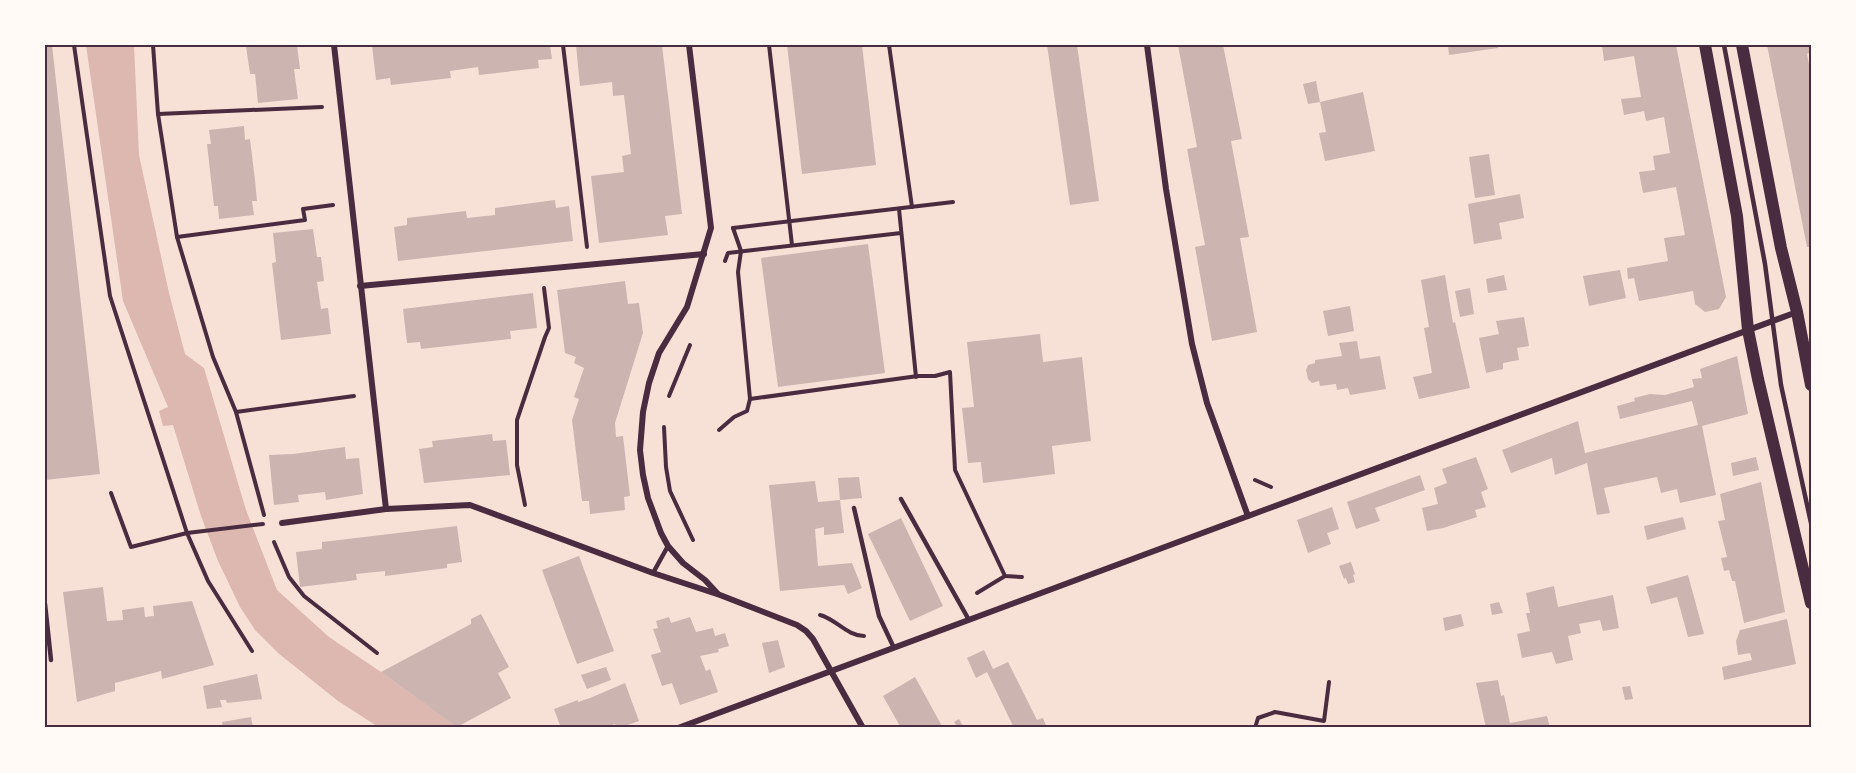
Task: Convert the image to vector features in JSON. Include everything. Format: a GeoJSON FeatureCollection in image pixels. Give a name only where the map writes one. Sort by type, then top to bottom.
{"type":"FeatureCollection","features":[{"type":"Feature","properties":{"kind":"main road"},"geometry":{"type":"LineString","coordinates":[[1705,45],[1737,216],[1748,330],[1811,603]]}},
{"type":"Feature","properties":{"kind":"main road"},"geometry":{"type":"LineString","coordinates":[[1743,45],[1781,248],[1797,312],[1811,385]]}},
{"type":"Feature","properties":{"kind":"street"},"geometry":{"type":"LineString","coordinates":[[334,45],[386,509]]}},
{"type":"Feature","properties":{"kind":"street"},"geometry":{"type":"LineString","coordinates":[[689,45],[711,228],[687,307],[659,353],[649,382],[643,412],[640,450],[643,476],[653,516],[668,546],[720,595]]}},
{"type":"Feature","properties":{"kind":"street"},"geometry":{"type":"LineString","coordinates":[[1147,45],[1166,189],[1192,344],[1207,403],[1248,516]]}},
{"type":"Feature","properties":{"kind":"street"},"geometry":{"type":"LineString","coordinates":[[360,286],[704,254]]}},
{"type":"Feature","properties":{"kind":"street"},"geometry":{"type":"LineString","coordinates":[[678,728],[1797,312]]}},
{"type":"Feature","properties":{"kind":"street"},"geometry":{"type":"LineString","coordinates":[[282,522],[386,509],[470,505],[653,573],[720,595],[796,625],[813,639],[863,728]]}},
{"type":"Feature","properties":{"kind":"lane"},"geometry":{"type":"LineString","coordinates":[[1724,45],[1757,216],[1781,385],[1811,523]]}},
{"type":"Feature","properties":{"kind":"lane"},"geometry":{"type":"LineString","coordinates":[[901,499],[969,620]]}},
{"type":"Feature","properties":{"kind":"lane"},"geometry":{"type":"LineString","coordinates":[[854,508],[879,616],[894,648]]}},
{"type":"Feature","properties":{"kind":"lane"},"geometry":{"type":"LineString","coordinates":[[653,573],[668,546]]}},
{"type":"Feature","properties":{"kind":"lane"},"geometry":{"type":"LineString","coordinates":[[45,604],[51,660]]}},
{"type":"Feature","properties":{"kind":"path"},"geometry":{"type":"LineString","coordinates":[[74,45],[110,296],[187,533],[208,581],[252,651]]}},
{"type":"Feature","properties":{"kind":"path"},"geometry":{"type":"LineString","coordinates":[[153,45],[158,114],[177,237],[213,357],[236,412],[266,524]]}},
{"type":"Feature","properties":{"kind":"path"},"geometry":{"type":"LineString","coordinates":[[563,45],[590,264]]}},
{"type":"Feature","properties":{"kind":"path"},"geometry":{"type":"LineString","coordinates":[[769,45],[792,245]]}},
{"type":"Feature","properties":{"kind":"path"},"geometry":{"type":"LineString","coordinates":[[889,45],[912,207]]}},
{"type":"Feature","properties":{"kind":"path"},"geometry":{"type":"LineString","coordinates":[[158,114],[341,106]]}},
{"type":"Feature","properties":{"kind":"path"},"geometry":{"type":"LineString","coordinates":[[719,430],[734,417],[747,411],[750,399],[738,272],[741,251],[733,228],[953,202]]}},
{"type":"Feature","properties":{"kind":"path"},"geometry":{"type":"LineString","coordinates":[[177,237],[305,220],[303,209],[351,203]]}},
{"type":"Feature","properties":{"kind":"path"},"geometry":{"type":"LineString","coordinates":[[899,209],[916,377]]}},
{"type":"Feature","properties":{"kind":"path"},"geometry":{"type":"LineString","coordinates":[[724,263],[729,253],[901,233]]}},
{"type":"Feature","properties":{"kind":"path"},"geometry":{"type":"LineString","coordinates":[[528,527],[517,465],[517,420],[549,328],[542,270]]}},
{"type":"Feature","properties":{"kind":"path"},"geometry":{"type":"LineString","coordinates":[[668,398],[694,336]]}},
{"type":"Feature","properties":{"kind":"path"},"geometry":{"type":"LineString","coordinates":[[750,399],[934,376],[950,372],[955,470],[1005,576]]}},
{"type":"Feature","properties":{"kind":"path"},"geometry":{"type":"LineString","coordinates":[[236,412],[372,394]]}},
{"type":"Feature","properties":{"kind":"path"},"geometry":{"type":"LineString","coordinates":[[664,422],[666,467],[670,492],[697,545]]}},
{"type":"Feature","properties":{"kind":"path"},"geometry":{"type":"LineString","coordinates":[[1237,485],[1253,479],[1273,488]]}},
{"type":"Feature","properties":{"kind":"path"},"geometry":{"type":"LineString","coordinates":[[111,493],[131,547],[187,533],[260,525]]}},
{"type":"Feature","properties":{"kind":"path"},"geometry":{"type":"LineString","coordinates":[[270,534],[289,577],[304,596],[376,653]]}},
{"type":"Feature","properties":{"kind":"path"},"geometry":{"type":"LineString","coordinates":[[959,604],[1005,576],[1030,576]]}},
{"type":"Feature","properties":{"kind":"path"},"geometry":{"type":"LineString","coordinates":[[818,614],[829,617],[848,632],[860,636],[886,631]]}},
{"type":"Feature","properties":{"kind":"path"},"geometry":{"type":"LineString","coordinates":[[1255,728],[1258,718],[1275,712],[1324,721],[1329,682]]}},
{"type":"Feature","properties":{"kind":"shaded area"},"geometry":{"type":"Polygon","coordinates":[[[86,45],[134,45],[139,155],[169,293],[185,354],[204,368],[246,510],[277,590],[329,637],[459,728],[380,728],[338,701],[278,653],[255,630],[240,607],[218,561],[201,516],[173,425],[163,426],[159,411],[168,407],[123,301],[86,45]]]}},
{"type":"Feature","properties":{"kind":"building"},"geometry":{"type":"Polygon","coordinates":[[[45,45],[52,45],[100,474],[45,480],[45,45]]]}},
{"type":"Feature","properties":{"kind":"building"},"geometry":{"type":"Polygon","coordinates":[[[297,45],[300,69],[294,69],[298,99],[258,103],[255,74],[250,74],[246,46],[297,45]]]}},
{"type":"Feature","properties":{"kind":"building"},"geometry":{"type":"Polygon","coordinates":[[[372,45],[550,45],[552,59],[538,60],[539,68],[479,75],[478,67],[450,71],[451,78],[391,85],[390,78],[376,80],[372,45]]]}},
{"type":"Feature","properties":{"kind":"building"},"geometry":{"type":"Polygon","coordinates":[[[576,45],[662,45],[682,214],[665,216],[668,235],[599,243],[591,176],[624,172],[622,156],[631,154],[624,95],[613,96],[612,82],[580,86],[576,45]]]}},
{"type":"Feature","properties":{"kind":"building"},"geometry":{"type":"Polygon","coordinates":[[[787,45],[862,45],[876,165],[802,174],[787,45]]]}},
{"type":"Feature","properties":{"kind":"building"},"geometry":{"type":"Polygon","coordinates":[[[1047,45],[1077,45],[1099,201],[1070,205],[1047,45]]]}},
{"type":"Feature","properties":{"kind":"building"},"geometry":{"type":"Polygon","coordinates":[[[1178,45],[1223,45],[1242,139],[1231,141],[1249,237],[1240,238],[1257,332],[1212,341],[1195,247],[1205,245],[1187,149],[1197,147],[1178,45]]]}},
{"type":"Feature","properties":{"kind":"building"},"geometry":{"type":"Polygon","coordinates":[[[1448,45],[1498,45],[1498,48],[1449,55],[1448,45]]]}},
{"type":"Feature","properties":{"kind":"building"},"geometry":{"type":"Polygon","coordinates":[[[1602,45],[1676,45],[1726,297],[1719,309],[1705,312],[1695,304],[1693,291],[1639,301],[1634,278],[1628,279],[1627,268],[1668,261],[1664,238],[1685,235],[1676,187],[1643,193],[1639,172],[1655,170],[1653,156],[1670,153],[1664,117],[1646,121],[1644,111],[1624,115],[1621,99],[1641,97],[1634,56],[1604,61],[1602,45]]]}},
{"type":"Feature","properties":{"kind":"building"},"geometry":{"type":"Polygon","coordinates":[[[1767,45],[1811,45],[1811,52],[1807,54],[1811,75],[1811,247],[1807,247],[1767,45]]]}},
{"type":"Feature","properties":{"kind":"building"},"geometry":{"type":"Polygon","coordinates":[[[1316,81],[1320,102],[1308,104],[1303,84],[1316,81]]]}},
{"type":"Feature","properties":{"kind":"building"},"geometry":{"type":"Polygon","coordinates":[[[1363,92],[1375,151],[1325,161],[1319,133],[1326,132],[1320,102],[1363,92]]]}},
{"type":"Feature","properties":{"kind":"building"},"geometry":{"type":"Polygon","coordinates":[[[244,126],[245,140],[250,139],[255,180],[257,201],[252,201],[254,215],[219,219],[218,206],[214,206],[207,144],[211,144],[209,130],[244,126]]]}},
{"type":"Feature","properties":{"kind":"building"},"geometry":{"type":"Polygon","coordinates":[[[1489,154],[1495,195],[1475,198],[1469,157],[1489,154]]]}},
{"type":"Feature","properties":{"kind":"building"},"geometry":{"type":"Polygon","coordinates":[[[1520,194],[1524,218],[1499,223],[1502,239],[1474,244],[1468,204],[1520,194]]]}},
{"type":"Feature","properties":{"kind":"building"},"geometry":{"type":"Polygon","coordinates":[[[555,200],[556,208],[569,206],[573,241],[398,261],[394,227],[407,225],[407,218],[466,211],[467,218],[495,215],[495,208],[555,200]]]}},
{"type":"Feature","properties":{"kind":"building"},"geometry":{"type":"Polygon","coordinates":[[[313,229],[317,257],[321,257],[324,281],[317,282],[321,309],[328,308],[331,334],[281,340],[272,263],[276,262],[273,233],[313,229]]]}},
{"type":"Feature","properties":{"kind":"building"},"geometry":{"type":"Polygon","coordinates":[[[868,244],[885,373],[778,387],[761,258],[868,244]]]}},
{"type":"Feature","properties":{"kind":"building"},"geometry":{"type":"Polygon","coordinates":[[[1620,270],[1626,298],[1589,306],[1583,276],[1620,270]]]}},
{"type":"Feature","properties":{"kind":"building"},"geometry":{"type":"Polygon","coordinates":[[[1445,275],[1453,323],[1455,322],[1470,388],[1419,399],[1413,377],[1432,373],[1424,328],[1429,327],[1421,280],[1445,275]]]}},
{"type":"Feature","properties":{"kind":"building"},"geometry":{"type":"Polygon","coordinates":[[[1504,275],[1507,290],[1488,293],[1486,279],[1504,275]]]}},
{"type":"Feature","properties":{"kind":"building"},"geometry":{"type":"Polygon","coordinates":[[[625,281],[628,304],[639,303],[643,333],[615,423],[616,437],[623,436],[630,496],[624,497],[625,510],[590,514],[589,501],[582,501],[572,420],[579,399],[574,397],[584,368],[574,363],[576,357],[565,353],[557,290],[625,281]]]}},
{"type":"Feature","properties":{"kind":"building"},"geometry":{"type":"Polygon","coordinates":[[[1470,288],[1474,314],[1460,317],[1455,291],[1470,288]]]}},
{"type":"Feature","properties":{"kind":"building"},"geometry":{"type":"Polygon","coordinates":[[[533,293],[537,328],[510,331],[511,339],[421,349],[420,342],[407,343],[403,309],[533,293]]]}},
{"type":"Feature","properties":{"kind":"building"},"geometry":{"type":"Polygon","coordinates":[[[1350,306],[1354,331],[1328,336],[1323,311],[1350,306]]]}},
{"type":"Feature","properties":{"kind":"building"},"geometry":{"type":"Polygon","coordinates":[[[1524,317],[1529,346],[1517,348],[1519,360],[1503,363],[1503,369],[1486,373],[1479,338],[1499,334],[1496,321],[1524,317]]]}},
{"type":"Feature","properties":{"kind":"building"},"geometry":{"type":"Polygon","coordinates":[[[1040,334],[1043,362],[1082,357],[1091,441],[1052,446],[1055,474],[983,483],[981,462],[968,463],[962,408],[974,407],[967,342],[1040,334]]]}},
{"type":"Feature","properties":{"kind":"building"},"geometry":{"type":"Polygon","coordinates":[[[1357,341],[1360,359],[1380,356],[1386,389],[1350,395],[1348,388],[1337,390],[1336,384],[1320,386],[1319,381],[1312,383],[1308,379],[1306,370],[1308,365],[1315,363],[1315,360],[1342,356],[1339,343],[1357,341]]]}},
{"type":"Feature","properties":{"kind":"building"},"geometry":{"type":"Polygon","coordinates":[[[1737,356],[1748,414],[1702,426],[1716,495],[1680,503],[1677,489],[1661,493],[1657,477],[1604,488],[1610,513],[1597,515],[1587,463],[1555,475],[1552,458],[1511,473],[1502,450],[1578,421],[1585,453],[1698,425],[1692,401],[1620,419],[1617,406],[1650,394],[1665,395],[1694,387],[1692,379],[1702,378],[1700,369],[1737,356]]]}},
{"type":"Feature","properties":{"kind":"building"},"geometry":{"type":"Polygon","coordinates":[[[492,434],[493,441],[506,440],[510,475],[424,483],[419,449],[433,447],[432,441],[492,434]]]}},
{"type":"Feature","properties":{"kind":"building"},"geometry":{"type":"Polygon","coordinates":[[[345,447],[346,459],[359,458],[363,494],[326,500],[325,492],[298,495],[299,502],[274,505],[269,455],[345,447]]]}},
{"type":"Feature","properties":{"kind":"building"},"geometry":{"type":"Polygon","coordinates":[[[1476,457],[1488,489],[1481,492],[1486,507],[1475,510],[1477,517],[1427,531],[1422,508],[1438,504],[1434,488],[1447,483],[1442,469],[1476,457]]]}},
{"type":"Feature","properties":{"kind":"building"},"geometry":{"type":"Polygon","coordinates":[[[1756,457],[1759,470],[1733,476],[1731,463],[1756,457]]]}},
{"type":"Feature","properties":{"kind":"building"},"geometry":{"type":"Polygon","coordinates":[[[1420,475],[1425,490],[1375,508],[1380,521],[1356,529],[1347,502],[1420,475]]]}},
{"type":"Feature","properties":{"kind":"building"},"geometry":{"type":"Polygon","coordinates":[[[859,477],[862,498],[840,500],[838,478],[859,477]]]}},
{"type":"Feature","properties":{"kind":"building"},"geometry":{"type":"Polygon","coordinates":[[[815,481],[818,502],[840,500],[844,533],[824,535],[824,527],[815,529],[818,566],[852,563],[862,588],[848,594],[844,585],[780,591],[769,485],[815,481]]]}},
{"type":"Feature","properties":{"kind":"building"},"geometry":{"type":"Polygon","coordinates":[[[1761,482],[1785,612],[1744,623],[1735,581],[1732,581],[1729,570],[1724,571],[1721,558],[1727,557],[1718,521],[1725,520],[1720,494],[1761,482]]]}},
{"type":"Feature","properties":{"kind":"building"},"geometry":{"type":"Polygon","coordinates":[[[1332,507],[1339,529],[1327,533],[1331,544],[1308,553],[1297,520],[1332,507]]]}},
{"type":"Feature","properties":{"kind":"building"},"geometry":{"type":"Polygon","coordinates":[[[1683,517],[1686,529],[1647,540],[1644,526],[1683,517]]]}},
{"type":"Feature","properties":{"kind":"building"},"geometry":{"type":"Polygon","coordinates":[[[901,518],[943,606],[910,621],[868,534],[901,518]]]}},
{"type":"Feature","properties":{"kind":"building"},"geometry":{"type":"Polygon","coordinates":[[[457,526],[462,562],[447,564],[447,568],[385,576],[385,571],[356,574],[357,580],[300,587],[296,552],[322,549],[322,542],[457,526]]]}},
{"type":"Feature","properties":{"kind":"building"},"geometry":{"type":"Polygon","coordinates":[[[579,556],[614,651],[577,664],[542,570],[579,556]]]}},
{"type":"Feature","properties":{"kind":"building"},"geometry":{"type":"Polygon","coordinates":[[[1351,562],[1355,582],[1348,584],[1339,566],[1351,562]]]}},
{"type":"Feature","properties":{"kind":"building"},"geometry":{"type":"Polygon","coordinates":[[[1688,575],[1704,634],[1688,637],[1677,597],[1651,604],[1646,587],[1688,575]]]}},
{"type":"Feature","properties":{"kind":"building"},"geometry":{"type":"Polygon","coordinates":[[[1554,586],[1558,607],[1613,595],[1619,628],[1603,631],[1600,620],[1579,624],[1581,633],[1568,636],[1573,660],[1556,664],[1552,652],[1522,658],[1517,634],[1530,631],[1526,613],[1530,613],[1526,593],[1554,586]]]}},
{"type":"Feature","properties":{"kind":"building"},"geometry":{"type":"Polygon","coordinates":[[[103,587],[107,621],[123,620],[122,610],[144,607],[145,617],[154,616],[153,606],[192,601],[214,665],[162,679],[161,671],[115,683],[115,691],[77,702],[63,592],[103,587]]]}},
{"type":"Feature","properties":{"kind":"building"},"geometry":{"type":"Polygon","coordinates":[[[1499,602],[1503,613],[1492,615],[1490,604],[1499,602]]]}},
{"type":"Feature","properties":{"kind":"building"},"geometry":{"type":"Polygon","coordinates":[[[481,614],[509,667],[498,673],[511,698],[457,727],[381,672],[471,624],[471,619],[481,614]]]}},
{"type":"Feature","properties":{"kind":"building"},"geometry":{"type":"Polygon","coordinates":[[[1461,614],[1464,626],[1445,631],[1443,618],[1461,614]]]}},
{"type":"Feature","properties":{"kind":"building"},"geometry":{"type":"Polygon","coordinates":[[[669,617],[671,623],[690,617],[696,632],[713,628],[715,636],[725,633],[729,646],[718,649],[719,652],[700,656],[706,671],[710,669],[718,692],[680,705],[672,683],[662,686],[651,655],[661,652],[653,629],[658,628],[656,621],[669,617]]]}},
{"type":"Feature","properties":{"kind":"building"},"geometry":{"type":"Polygon","coordinates":[[[1787,619],[1796,664],[1724,680],[1722,667],[1752,660],[1750,653],[1738,655],[1736,641],[1740,630],[1787,619]]]}},
{"type":"Feature","properties":{"kind":"building"},"geometry":{"type":"Polygon","coordinates":[[[778,640],[785,667],[769,673],[762,643],[778,640]]]}},
{"type":"Feature","properties":{"kind":"building"},"geometry":{"type":"Polygon","coordinates":[[[984,650],[993,669],[1008,662],[1037,720],[1043,718],[1047,728],[1014,728],[987,672],[976,678],[967,658],[984,650]]]}},
{"type":"Feature","properties":{"kind":"building"},"geometry":{"type":"Polygon","coordinates":[[[606,667],[611,680],[587,689],[581,675],[606,667]]]}},
{"type":"Feature","properties":{"kind":"building"},"geometry":{"type":"Polygon","coordinates":[[[257,674],[262,699],[227,703],[226,700],[220,700],[222,707],[207,709],[203,686],[257,674]]]}},
{"type":"Feature","properties":{"kind":"building"},"geometry":{"type":"Polygon","coordinates":[[[915,677],[943,728],[901,728],[883,696],[915,677]]]}},
{"type":"Feature","properties":{"kind":"building"},"geometry":{"type":"Polygon","coordinates":[[[1498,680],[1510,723],[1547,716],[1550,728],[1486,728],[1476,683],[1498,680]]]}},
{"type":"Feature","properties":{"kind":"building"},"geometry":{"type":"Polygon","coordinates":[[[625,683],[639,721],[619,728],[615,724],[604,728],[561,728],[554,709],[590,698],[625,683]]]}},
{"type":"Feature","properties":{"kind":"building"},"geometry":{"type":"Polygon","coordinates":[[[1630,686],[1633,699],[1625,700],[1622,687],[1630,686]]]}},
{"type":"Feature","properties":{"kind":"building"},"geometry":{"type":"Polygon","coordinates":[[[251,717],[253,728],[223,728],[222,722],[251,717]]]}},
{"type":"Feature","properties":{"kind":"building"},"geometry":{"type":"Polygon","coordinates":[[[959,719],[964,728],[958,728],[954,722],[959,719]]]}}]}
